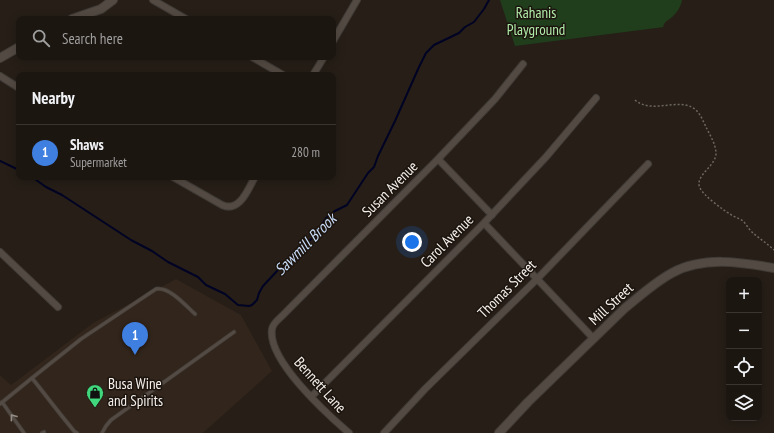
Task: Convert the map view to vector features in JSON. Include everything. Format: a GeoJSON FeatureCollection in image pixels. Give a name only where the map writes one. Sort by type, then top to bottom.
{"type":"FeatureCollection","features":[{"type":"Feature","properties":{"kind":"street"},"geometry":{"type":"LineString","coordinates":[[81,16],[101,9],[113,0]]}},
{"type":"Feature","properties":{"kind":"street"},"geometry":{"type":"LineString","coordinates":[[153,0],[181,16]]}},
{"type":"Feature","properties":{"kind":"street"},"geometry":{"type":"LineString","coordinates":[[336,36],[357,0]]}},
{"type":"Feature","properties":{"kind":"street"},"geometry":{"type":"LineString","coordinates":[[0,58],[16,49]]}},
{"type":"Feature","properties":{"kind":"street"},"geometry":{"type":"LineString","coordinates":[[257,60],[278,72]]}},
{"type":"Feature","properties":{"kind":"street"},"geometry":{"type":"LineString","coordinates":[[315,72],[322,60]]}},
{"type":"Feature","properties":{"kind":"street","name":"Susan Avenue"},"geometry":{"type":"LineString","coordinates":[[272,328],[283,314],[438,159],[495,99],[523,64]]}},
{"type":"Feature","properties":{"kind":"street"},"geometry":{"type":"LineString","coordinates":[[0,76],[16,86]]}},
{"type":"Feature","properties":{"kind":"street","name":"Carol Avenue"},"geometry":{"type":"LineString","coordinates":[[311,397],[484,224],[546,157],[596,98]]}},
{"type":"Feature","properties":{"kind":"street"},"geometry":{"type":"LineString","coordinates":[[438,159],[492,215]]}},
{"type":"Feature","properties":{"kind":"street","name":"Thomas Street"},"geometry":{"type":"LineString","coordinates":[[384,433],[430,384],[537,279],[648,164]]}},
{"type":"Feature","properties":{"kind":"street"},"geometry":{"type":"LineString","coordinates":[[178,180],[224,206],[229,207],[235,206],[240,202],[253,180]]}},
{"type":"Feature","properties":{"kind":"street"},"geometry":{"type":"LineString","coordinates":[[484,224],[594,339]]}},
{"type":"Feature","properties":{"kind":"street"},"geometry":{"type":"LineString","coordinates":[[0,252],[58,307]]}},
{"type":"Feature","properties":{"kind":"street","name":"Mill Street"},"geometry":{"type":"LineString","coordinates":[[499,433],[528,402],[625,308],[676,270],[700,263],[717,261],[774,268]]}},
{"type":"Feature","properties":{"kind":"street","name":"Bennett Lane"},"geometry":{"type":"LineString","coordinates":[[272,328],[273,341],[282,362],[296,381],[329,416],[348,433]]}},
{"type":"Feature","properties":{"kind":"lane"},"geometry":{"type":"LineString","coordinates":[[24,433],[1,403],[81,339],[156,289],[162,289],[169,292],[195,314]]}},
{"type":"Feature","properties":{"kind":"lane"},"geometry":{"type":"LineString","coordinates":[[102,433],[111,420],[234,332]]}},
{"type":"Feature","properties":{"kind":"lane"},"geometry":{"type":"LineString","coordinates":[[32,378],[77,433]]}},
{"type":"Feature","properties":{"kind":"path"},"geometry":{"type":"LineString","coordinates":[[635,100],[643,105],[649,106],[685,106],[693,108],[699,113],[715,146],[716,153],[713,163],[699,181],[700,188],[706,196],[729,214],[743,221],[751,231],[774,250]]}},
{"type":"Feature","properties":{"kind":"shaded area"},"geometry":{"type":"Polygon","coordinates":[[[176,279],[241,315],[272,371],[203,433],[0,433],[0,375],[11,385],[93,323],[176,279]]]}},
{"type":"Feature","properties":{"kind":"green space","name":"Rahanis Playground"},"geometry":{"type":"Polygon","coordinates":[[[500,0],[682,0],[677,11],[665,23],[663,26],[664,27],[515,46],[500,0]]]}},
{"type":"Feature","properties":{"kind":"waterway","name":"Sawmill Brook"},"geometry":{"type":"LineString","coordinates":[[36,180],[131,240],[152,251],[168,262],[198,277],[206,285],[225,294],[238,305],[252,305],[257,300],[263,286],[314,237],[326,218],[335,211],[347,205],[368,173],[374,167],[426,53],[434,45],[459,33],[465,27],[474,22],[489,0]]}},
{"type":"Feature","properties":{"kind":"waterway","name":"Sawmill Brook"},"geometry":{"type":"LineString","coordinates":[[0,161],[16,169]]}},
{"type":"Feature","properties":{"kind":"place","name":"Shaws"},"geometry":{"type":"Point","coordinates":[135,355]}},
{"type":"Feature","properties":{"kind":"place","name":"Busa Wine and Spirits"},"geometry":{"type":"Point","coordinates":[95,408]}}]}
